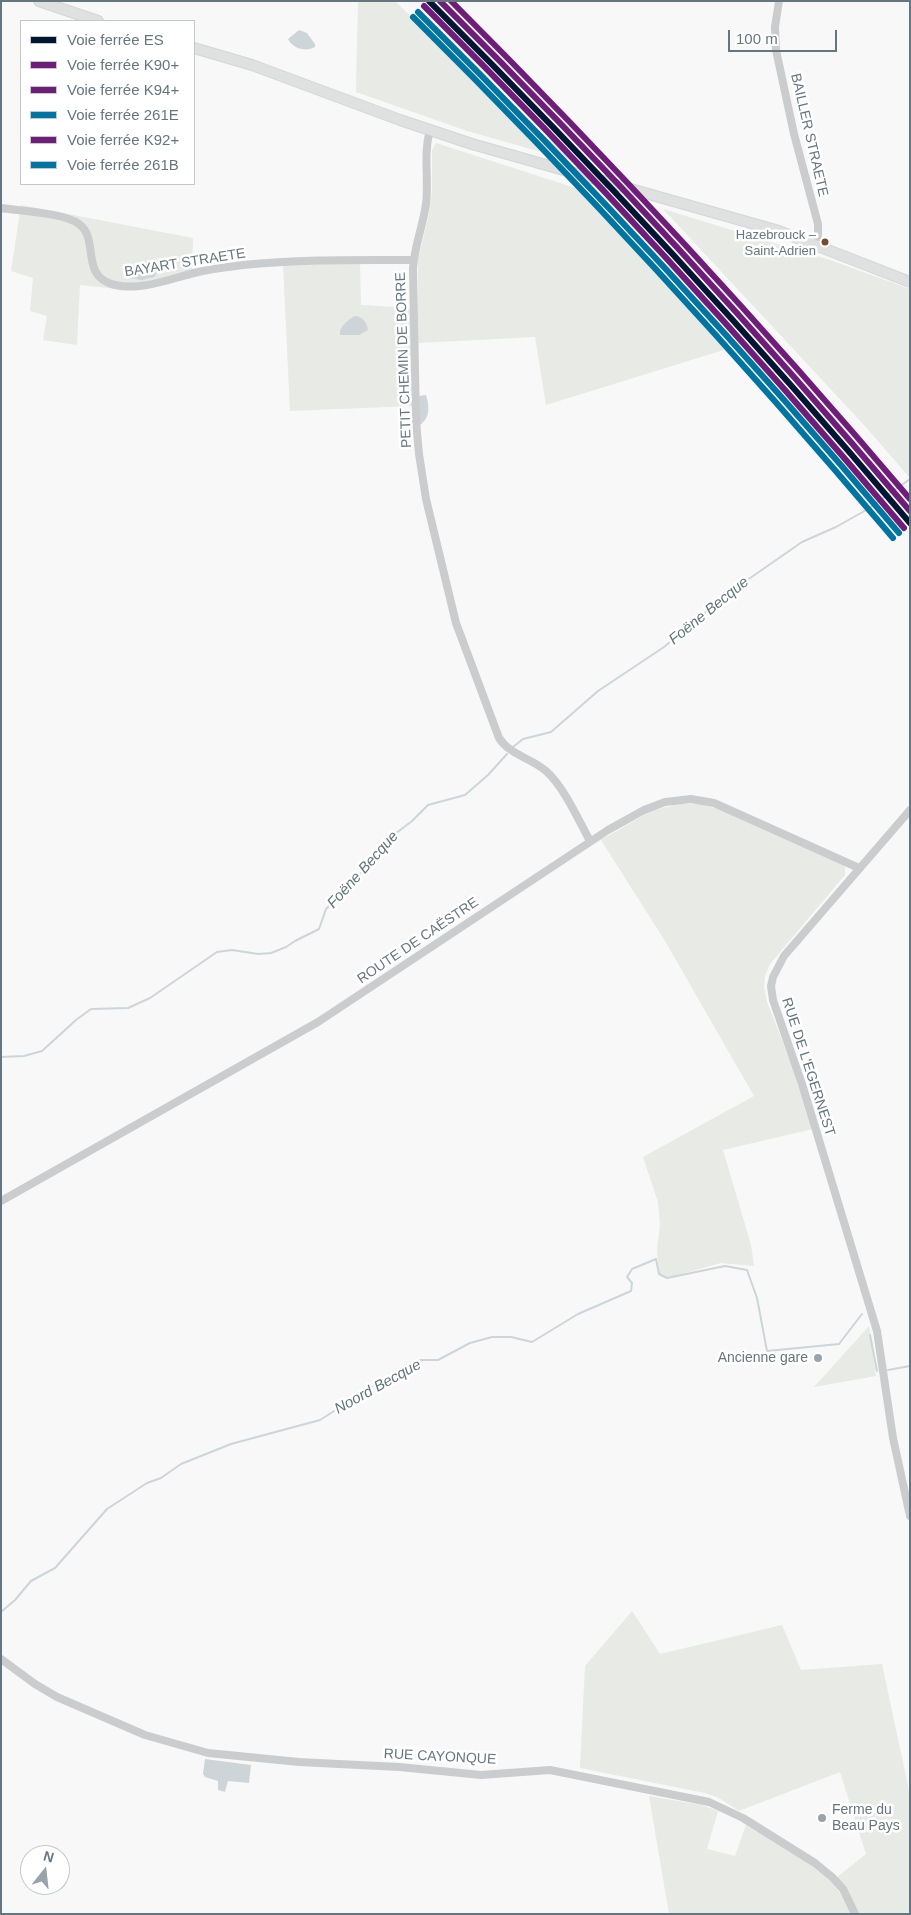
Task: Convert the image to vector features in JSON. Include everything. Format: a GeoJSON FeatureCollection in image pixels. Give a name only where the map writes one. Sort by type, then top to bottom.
{"type":"FeatureCollection","features":[{"type":"Feature","properties":{"kind":"main road"},"geometry":{"type":"LineString","coordinates":[[39,1],[95,20]]}},
{"type":"Feature","properties":{"kind":"main road"},"geometry":{"type":"LineString","coordinates":[[195,48],[258,67],[430,130],[517,157],[743,220],[815,244],[910,282]]}},
{"type":"Feature","properties":{"kind":"street","name":"BAILLER STRAETE"},"geometry":{"type":"LineString","coordinates":[[779,1],[775,21],[775,44],[794,134],[818,228],[815,244]]}},
{"type":"Feature","properties":{"kind":"street","name":"PETIT CHEMIN DE BORRE"},"geometry":{"type":"LineString","coordinates":[[430,130],[427,150],[426,204],[414,260],[414,386],[418,446],[428,507],[453,614],[499,738],[509,750],[539,766],[551,777],[590,841]]}},
{"type":"Feature","properties":{"kind":"street","name":"BAYART STRAETE"},"geometry":{"type":"LineString","coordinates":[[1,208],[60,217],[78,224],[85,232],[92,264],[96,272],[107,282],[120,286],[148,284],[208,270],[265,263],[414,260]]}},
{"type":"Feature","properties":{"kind":"street","name":"ROUTE DE CAËSTRE"},"geometry":{"type":"LineString","coordinates":[[1,1201],[318,1022],[590,841],[654,806],[672,801],[697,800],[727,808],[859,868]]}},
{"type":"Feature","properties":{"kind":"street","name":"RUE DE L'EGERNEST"},"geometry":{"type":"LineString","coordinates":[[910,810],[780,961],[774,973],[771,990],[775,1010],[802,1084],[875,1326],[900,1472],[910,1516]]}},
{"type":"Feature","properties":{"kind":"street","name":"RUE CAYONQUE"},"geometry":{"type":"LineString","coordinates":[[1,1659],[26,1678],[52,1694],[145,1735],[208,1753],[280,1761],[399,1767],[481,1775],[550,1770],[709,1802],[743,1818],[815,1863],[843,1889],[855,1914]]}},
{"type":"Feature","properties":{"kind":"shaded area"},"geometry":{"type":"Polygon","coordinates":[[[358,1],[395,1],[479,83],[577,162],[467,131],[356,92],[358,1]]]}},
{"type":"Feature","properties":{"kind":"shaded area"},"geometry":{"type":"Polygon","coordinates":[[[299,30],[307,33],[315,47],[300,49],[290,42],[288,39],[299,30]]]}},
{"type":"Feature","properties":{"kind":"shaded area"},"geometry":{"type":"Polygon","coordinates":[[[436,143],[588,192],[727,349],[546,405],[535,337],[418,343],[418,259],[429,214],[432,191],[432,150],[436,143]]]}},
{"type":"Feature","properties":{"kind":"shaded area"},"geometry":{"type":"Polygon","coordinates":[[[21,205],[193,238],[192,271],[127,290],[80,285],[77,345],[43,340],[47,316],[30,311],[33,278],[11,271],[21,205]]]}},
{"type":"Feature","properties":{"kind":"shaded area"},"geometry":{"type":"Polygon","coordinates":[[[663,209],[833,261],[910,289],[910,478],[864,425],[663,209]]]}},
{"type":"Feature","properties":{"kind":"shaded area"},"geometry":{"type":"Polygon","coordinates":[[[139,262],[146,262],[155,269],[156,274],[154,277],[142,280],[129,278],[129,270],[139,262]]]}},
{"type":"Feature","properties":{"kind":"shaded area"},"geometry":{"type":"Polygon","coordinates":[[[360,263],[361,305],[411,308],[412,406],[290,411],[283,264],[360,263]]]}},
{"type":"Feature","properties":{"kind":"shaded area"},"geometry":{"type":"Polygon","coordinates":[[[354,316],[364,320],[368,330],[359,335],[340,335],[342,326],[354,316]]]}},
{"type":"Feature","properties":{"kind":"shaded area"},"geometry":{"type":"Polygon","coordinates":[[[426,395],[428,415],[420,425],[418,422],[419,396],[426,395]]]}},
{"type":"Feature","properties":{"kind":"shaded area"},"geometry":{"type":"Polygon","coordinates":[[[679,804],[699,804],[718,809],[845,866],[845,875],[770,964],[765,976],[764,988],[767,1002],[794,1070],[813,1129],[723,1150],[751,1245],[754,1266],[721,1263],[667,1278],[659,1274],[657,1250],[660,1225],[658,1202],[643,1157],[754,1096],[665,941],[601,840],[651,811],[679,804]]]}},
{"type":"Feature","properties":{"kind":"shaded area"},"geometry":{"type":"Polygon","coordinates":[[[869,1326],[876,1376],[814,1387],[869,1326]]]}},
{"type":"Feature","properties":{"kind":"shaded area"},"geometry":{"type":"Polygon","coordinates":[[[632,1611],[660,1654],[782,1625],[801,1670],[882,1664],[910,1795],[910,1914],[858,1914],[848,1891],[836,1878],[866,1854],[840,1772],[739,1811],[719,1798],[705,1793],[580,1768],[585,1666],[632,1611]]]}},
{"type":"Feature","properties":{"kind":"shaded area"},"geometry":{"type":"Polygon","coordinates":[[[205,1759],[251,1765],[249,1783],[228,1781],[225,1792],[218,1790],[218,1781],[205,1777],[203,1774],[205,1759]]]}},
{"type":"Feature","properties":{"kind":"shaded area"},"geometry":{"type":"Polygon","coordinates":[[[649,1796],[702,1805],[718,1811],[707,1849],[735,1856],[746,1825],[804,1859],[825,1875],[838,1891],[851,1914],[669,1914],[649,1796]]]}},
{"type":"Feature","properties":{"kind":"waterway","name":"Foëne Becque"},"geometry":{"type":"LineString","coordinates":[[513,747],[523,739],[551,732],[598,691],[664,647],[730,592],[802,542],[836,527],[868,509],[910,479]]}},
{"type":"Feature","properties":{"kind":"waterway","name":"Foëne Becque"},"geometry":{"type":"LineString","coordinates":[[1,1057],[24,1056],[42,1051],[91,1009],[128,1008],[150,998],[217,952],[232,950],[258,954],[271,953],[319,929],[326,909],[360,874],[370,860],[382,850],[391,837],[412,821],[428,805],[465,795],[488,775],[507,754]]}},
{"type":"Feature","properties":{"kind":"waterway","name":"Noord Becque"},"geometry":{"type":"LineString","coordinates":[[1,1612],[15,1600],[31,1581],[55,1568],[107,1509],[147,1483],[161,1478],[181,1464],[231,1444],[320,1420],[405,1366],[421,1360],[438,1360],[470,1343],[492,1337],[511,1337],[532,1342],[578,1314],[631,1291],[632,1283],[627,1277],[632,1269],[656,1259],[659,1274],[667,1278],[725,1266],[747,1270],[757,1298],[767,1351],[839,1344],[862,1314]]}},
{"type":"Feature","properties":{"kind":"waterway","name":"Noord Becque"},"geometry":{"type":"LineString","coordinates":[[870,1335],[877,1371]]}},
{"type":"Feature","properties":{"kind":"waterway"},"geometry":{"type":"LineString","coordinates":[[888,1370],[910,1366]]}},
{"type":"Feature","properties":{"kind":"rail line","name":"ES"},"geometry":{"type":"LineString","coordinates":[[429,1],[554,128],[735,322],[910,523]]}},
{"type":"Feature","properties":{"kind":"rail line","name":"K94+"},"geometry":{"type":"LineString","coordinates":[[440,1],[562,125],[739,315],[910,511]]}},
{"type":"Feature","properties":{"kind":"rail line","name":"K92+"},"geometry":{"type":"LineString","coordinates":[[451,1],[570,122],[686,246],[799,371],[910,499]]}},
{"type":"Feature","properties":{"kind":"rail line","name":"K90+"},"geometry":{"type":"LineString","coordinates":[[424,6],[487,69],[670,262],[904,528]]}},
{"type":"Feature","properties":{"kind":"rail line","name":"261E"},"geometry":{"type":"LineString","coordinates":[[418,12],[543,138],[664,267],[783,399],[899,533]]}},
{"type":"Feature","properties":{"kind":"rail line","name":"261B"},"geometry":{"type":"LineString","coordinates":[[413,17],[537,143],[659,272],[893,538]]}},
{"type":"Feature","properties":{"kind":"place","name":"Hazebrouck – Saint-Adrien"},"geometry":{"type":"Point","coordinates":[825,242]}},
{"type":"Feature","properties":{"kind":"place","name":"Ancienne gare"},"geometry":{"type":"Point","coordinates":[818,1358]}},
{"type":"Feature","properties":{"kind":"place","name":"Ferme du Beau Pays"},"geometry":{"type":"Point","coordinates":[822,1818]}}]}
